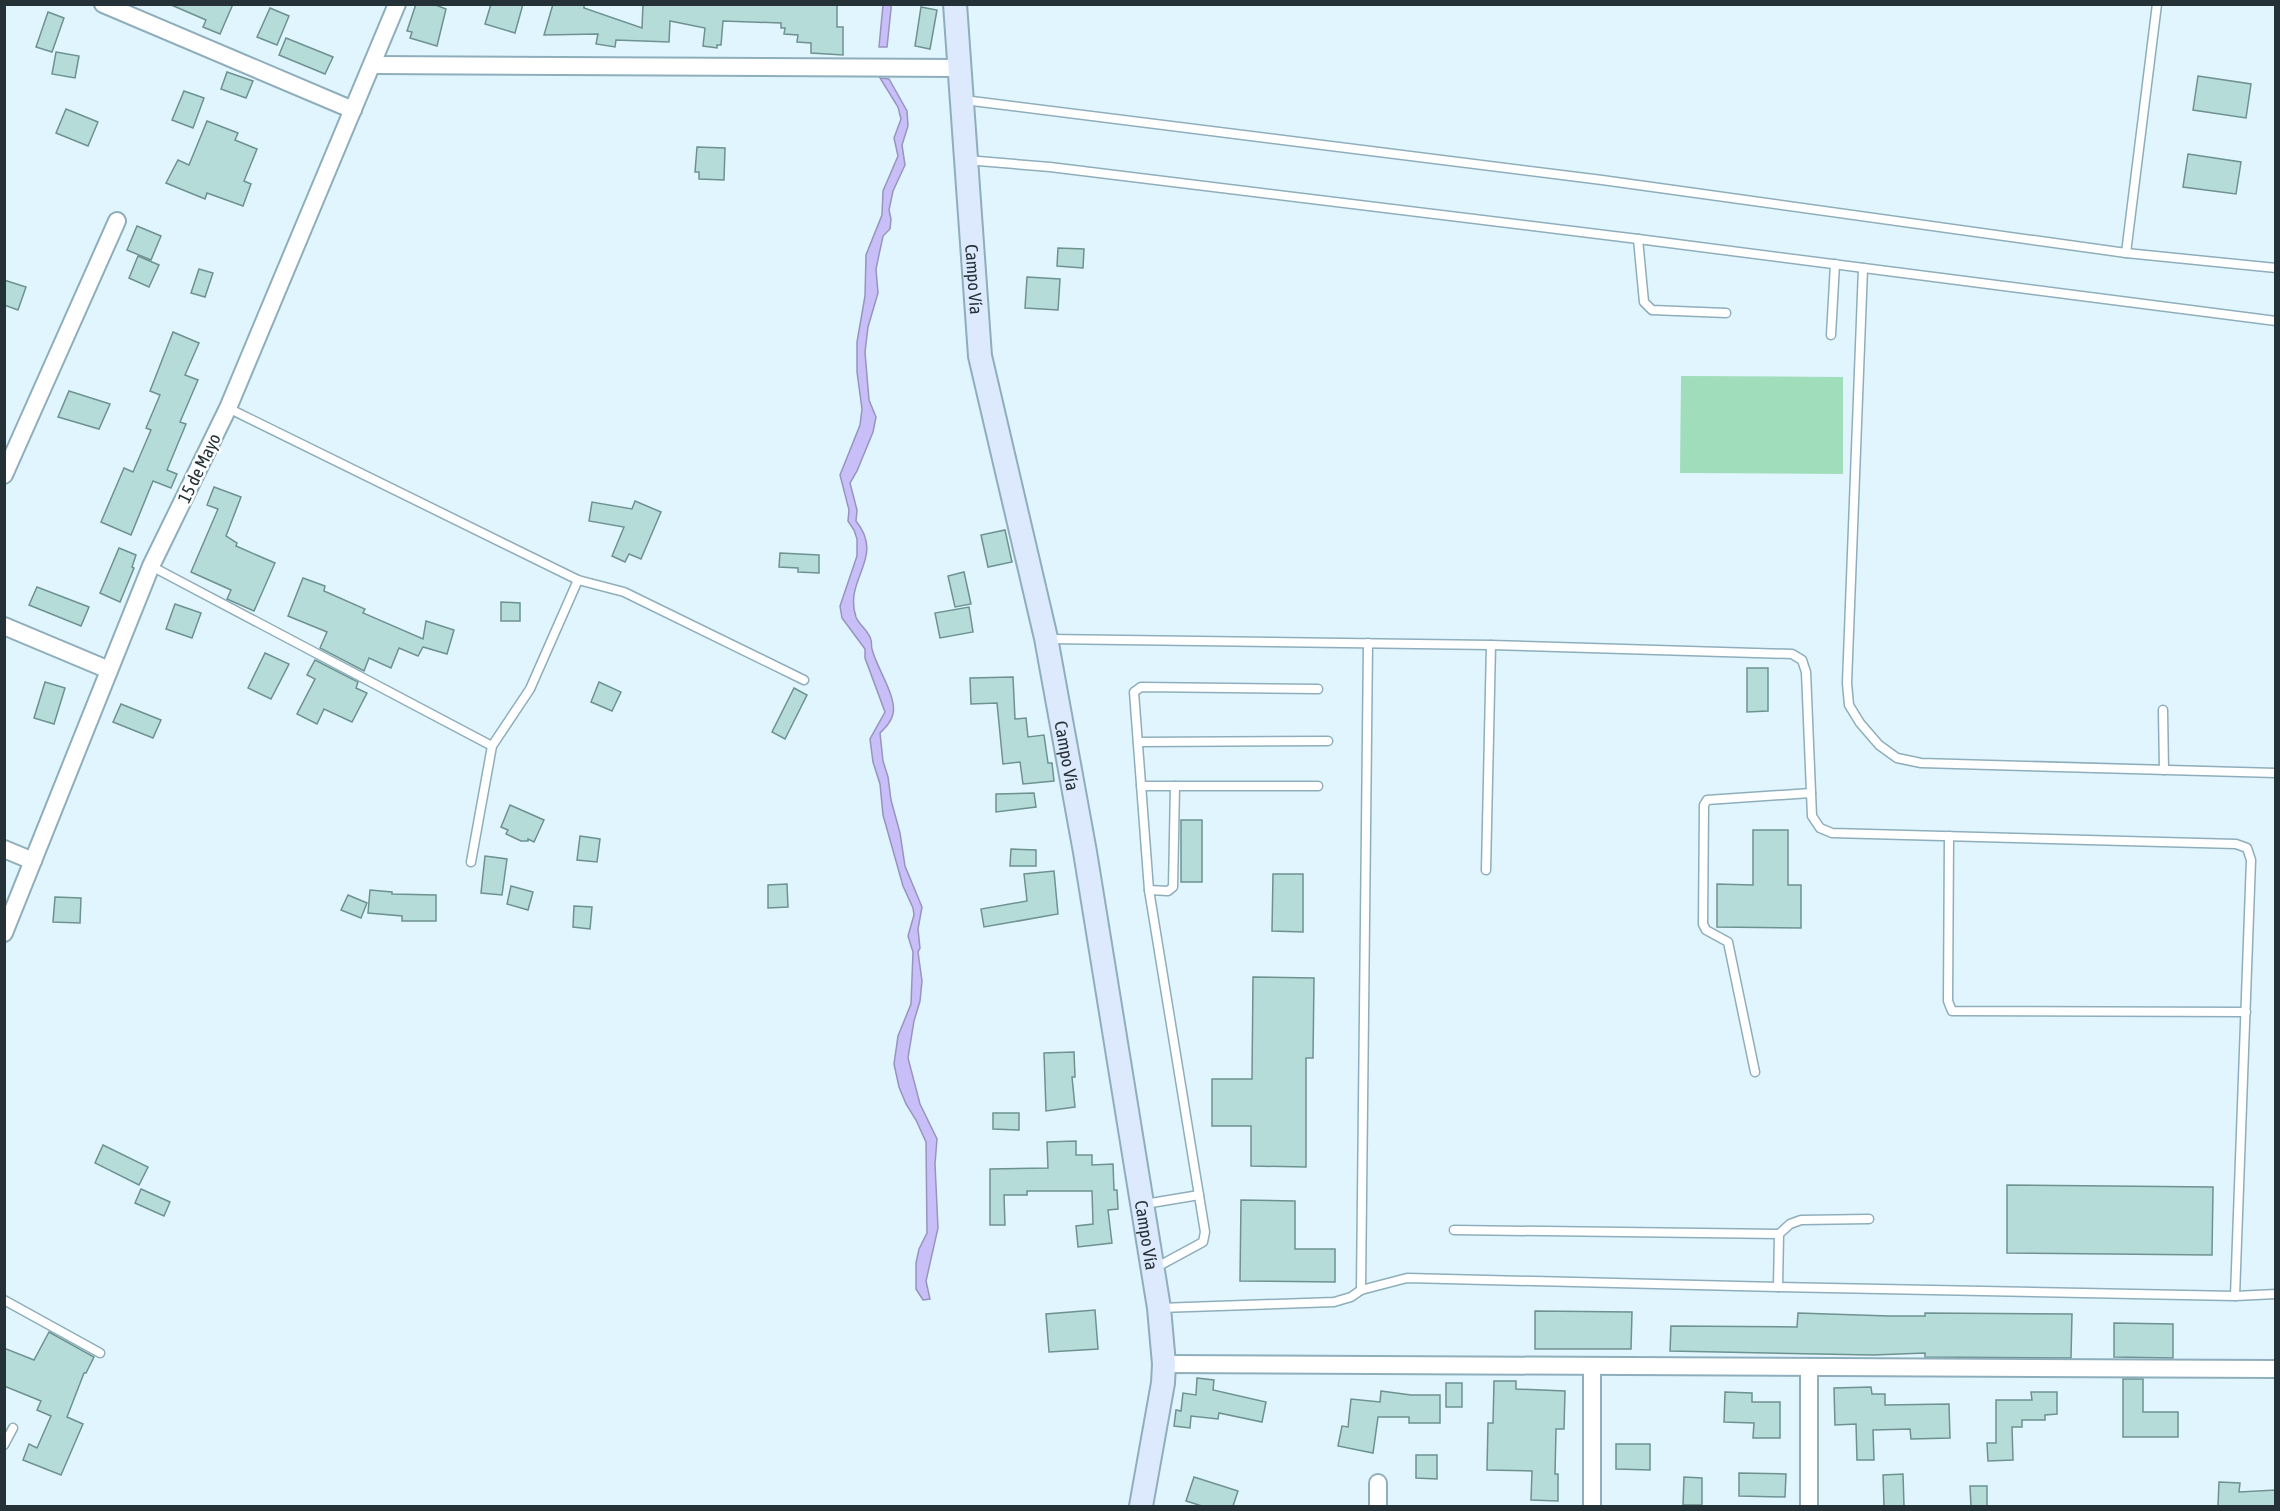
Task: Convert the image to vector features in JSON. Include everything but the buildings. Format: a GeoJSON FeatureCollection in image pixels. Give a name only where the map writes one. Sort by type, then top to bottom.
{"type":"FeatureCollection","features":[{"type":"Feature","properties":{"kind":"street"},"geometry":{"type":"LineString","coordinates":[[102,4],[353,110]]}},
{"type":"Feature","properties":{"kind":"street","name":"15 de Mayo"},"geometry":{"type":"LineString","coordinates":[[4,933],[151,566],[228,408],[397,4]]}},
{"type":"Feature","properties":{"kind":"street","name":"Campo Vía"},"geometry":{"type":"LineString","coordinates":[[955,4],[980,356],[1046,638],[1085,852],[1159,1308],[1164,1364],[1160,1404],[1141,1506]]}},
{"type":"Feature","properties":{"kind":"street"},"geometry":{"type":"LineString","coordinates":[[373,65],[959,68]]}},
{"type":"Feature","properties":{"kind":"street"},"geometry":{"type":"LineString","coordinates":[[4,475],[117,220]]}},
{"type":"Feature","properties":{"kind":"street"},"geometry":{"type":"LineString","coordinates":[[4,627],[109,670]]}},
{"type":"Feature","properties":{"kind":"street"},"geometry":{"type":"LineString","coordinates":[[4,849],[33,861]]}},
{"type":"Feature","properties":{"kind":"street"},"geometry":{"type":"LineString","coordinates":[[1164,1364],[2276,1369]]}},
{"type":"Feature","properties":{"kind":"street"},"geometry":{"type":"LineString","coordinates":[[1592,1366],[1592,1506]]}},
{"type":"Feature","properties":{"kind":"street"},"geometry":{"type":"LineString","coordinates":[[1809,1367],[1809,1506]]}},
{"type":"Feature","properties":{"kind":"street"},"geometry":{"type":"LineString","coordinates":[[1378,1483],[1378,1506]]}},
{"type":"Feature","properties":{"kind":"lane"},"geometry":{"type":"LineString","coordinates":[[2126,253],[2157,4]]}},
{"type":"Feature","properties":{"kind":"lane"},"geometry":{"type":"LineString","coordinates":[[961,99],[1602,180],[2126,253],[2276,268]]}},
{"type":"Feature","properties":{"kind":"lane"},"geometry":{"type":"LineString","coordinates":[[966,160],[1050,166],[2276,321]]}},
{"type":"Feature","properties":{"kind":"lane"},"geometry":{"type":"LineString","coordinates":[[1638,239],[1644,302],[1652,310],[1726,313]]}},
{"type":"Feature","properties":{"kind":"lane"},"geometry":{"type":"LineString","coordinates":[[1831,335],[1835,264]]}},
{"type":"Feature","properties":{"kind":"lane"},"geometry":{"type":"LineString","coordinates":[[1863,268],[1847,683],[1849,705],[1860,723],[1879,745],[1897,758],[1921,763],[2276,773]]}},
{"type":"Feature","properties":{"kind":"lane"},"geometry":{"type":"LineString","coordinates":[[228,408],[578,580],[624,592],[804,680]]}},
{"type":"Feature","properties":{"kind":"lane"},"geometry":{"type":"LineString","coordinates":[[151,566],[492,746]]}},
{"type":"Feature","properties":{"kind":"lane"},"geometry":{"type":"LineString","coordinates":[[471,862],[492,746],[530,689],[578,580]]}},
{"type":"Feature","properties":{"kind":"lane"},"geometry":{"type":"LineString","coordinates":[[1046,638],[1491,645],[1792,654],[1802,660],[1806,672],[1812,816],[1820,828],[1832,833],[2236,844],[2247,848],[2252,860],[2235,1296]]}},
{"type":"Feature","properties":{"kind":"lane"},"geometry":{"type":"LineString","coordinates":[[1362,1290],[1368,643]]}},
{"type":"Feature","properties":{"kind":"lane"},"geometry":{"type":"LineString","coordinates":[[1486,870],[1491,645]]}},
{"type":"Feature","properties":{"kind":"lane"},"geometry":{"type":"LineString","coordinates":[[1152,1269],[1203,1242],[1205,1232],[1149,890],[1134,692],[1141,687],[1318,689]]}},
{"type":"Feature","properties":{"kind":"lane"},"geometry":{"type":"LineString","coordinates":[[2163,710],[2164,770]]}},
{"type":"Feature","properties":{"kind":"lane"},"geometry":{"type":"LineString","coordinates":[[1138,742],[1328,741]]}},
{"type":"Feature","properties":{"kind":"lane"},"geometry":{"type":"LineString","coordinates":[[1141,786],[1318,786]]}},
{"type":"Feature","properties":{"kind":"lane"},"geometry":{"type":"LineString","coordinates":[[1149,890],[1168,891],[1173,887],[1175,786]]}},
{"type":"Feature","properties":{"kind":"lane"},"geometry":{"type":"LineString","coordinates":[[1755,1072],[1728,942],[1706,930],[1703,924],[1704,805],[1707,800],[1811,794]]}},
{"type":"Feature","properties":{"kind":"lane"},"geometry":{"type":"LineString","coordinates":[[1949,836],[1948,1001],[1952,1011],[2246,1012]]}},
{"type":"Feature","properties":{"kind":"lane"},"geometry":{"type":"LineString","coordinates":[[1141,1204],[1199,1195]]}},
{"type":"Feature","properties":{"kind":"lane"},"geometry":{"type":"LineString","coordinates":[[1454,1230],[1779,1234],[1790,1224],[1802,1220],[1869,1219]]}},
{"type":"Feature","properties":{"kind":"lane"},"geometry":{"type":"LineString","coordinates":[[1778,1287],[1779,1234]]}},
{"type":"Feature","properties":{"kind":"lane"},"geometry":{"type":"LineString","coordinates":[[1159,1308],[1334,1302],[1362,1290],[1407,1278],[2235,1296],[2276,1294]]}},
{"type":"Feature","properties":{"kind":"lane"},"geometry":{"type":"LineString","coordinates":[[4,1300],[100,1353]]}},
{"type":"Feature","properties":{"kind":"lane"},"geometry":{"type":"LineString","coordinates":[[4,1445],[13,1428]]}},
{"type":"Feature","properties":{"kind":"green space"},"geometry":{"type":"Polygon","coordinates":[[[1681,376],[1843,377],[1843,474],[1680,473],[1681,376]]]}},
{"type":"Feature","properties":{"kind":"shaded area"},"geometry":{"type":"Polygon","coordinates":[[[883,5],[891,5],[887,47],[879,47],[883,5]]]}},
{"type":"Feature","properties":{"kind":"shaded area"},"geometry":{"type":"Polygon","coordinates":[[[880,78],[889,79],[907,111],[908,126],[902,145],[905,165],[893,191],[889,210],[890,229],[883,236],[876,269],[878,293],[868,327],[865,352],[869,400],[876,417],[873,432],[850,483],[857,510],[856,521],[864,534],[867,546],[866,558],[853,603],[857,620],[870,637],[874,656],[892,699],[892,717],[880,733],[883,761],[900,833],[905,866],[922,907],[918,929],[920,948],[918,952],[922,981],[908,1058],[920,1104],[937,1139],[935,1164],[938,1228],[926,1281],[930,1299],[923,1300],[916,1289],[916,1263],[919,1249],[927,1233],[926,1142],[899,1087],[894,1064],[898,1036],[911,1004],[913,952],[908,936],[914,915],[903,886],[883,815],[880,784],[873,762],[870,739],[885,712],[865,658],[865,649],[842,618],[840,606],[857,556],[857,539],[848,521],[849,510],[840,475],[860,425],[862,409],[857,372],[857,342],[865,296],[866,255],[882,215],[883,191],[898,156],[894,138],[901,119],[898,107],[880,78]]]}}]}
